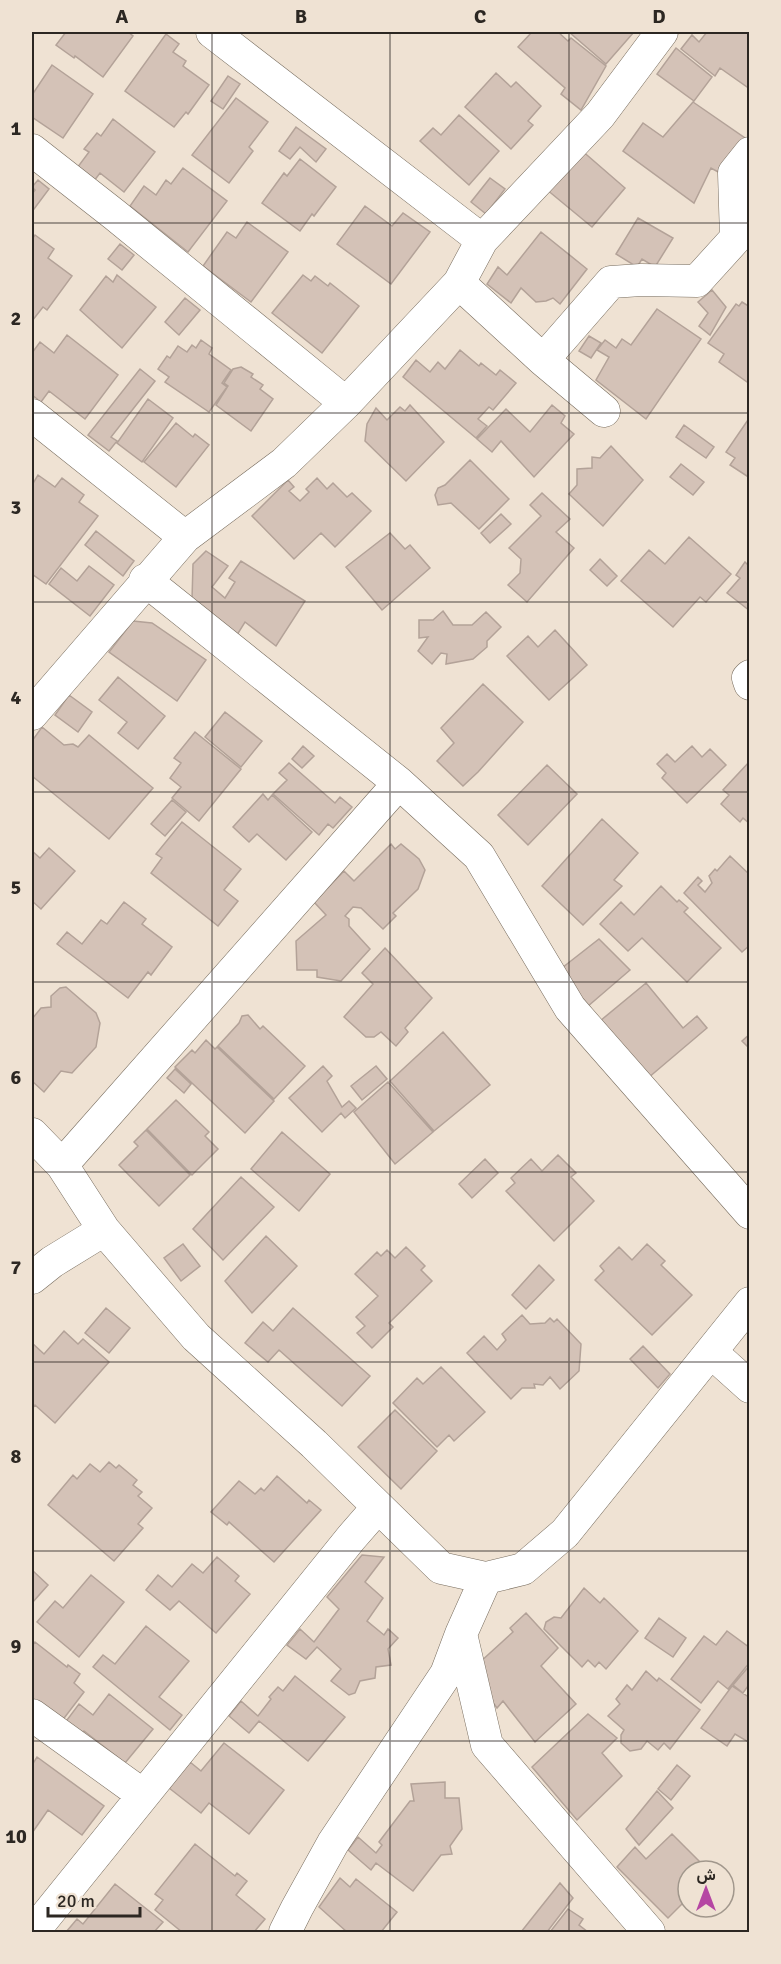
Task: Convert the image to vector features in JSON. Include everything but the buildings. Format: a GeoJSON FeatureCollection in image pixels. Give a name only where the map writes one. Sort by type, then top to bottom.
{"type":"FeatureCollection","features":[{"type":"Feature","properties":{"kind":"street"},"geometry":{"type":"LineString","coordinates":[[212,32],[482,240]]}},
{"type":"Feature","properties":{"kind":"street"},"geometry":{"type":"LineString","coordinates":[[32,714],[145,580],[185,537],[284,463],[346,403],[459,283],[482,240],[600,115],[662,32]]}},
{"type":"Feature","properties":{"kind":"street"},"geometry":{"type":"LineString","coordinates":[[32,150],[346,403]]}},
{"type":"Feature","properties":{"kind":"street"},"geometry":{"type":"LineString","coordinates":[[543,360],[610,282],[697,280],[743,242],[734,173],[750,153]]}},
{"type":"Feature","properties":{"kind":"street"},"geometry":{"type":"LineString","coordinates":[[459,283],[543,360],[604,411]]}},
{"type":"Feature","properties":{"kind":"street"},"geometry":{"type":"LineString","coordinates":[[32,415],[185,537]]}},
{"type":"Feature","properties":{"kind":"street"},"geometry":{"type":"LineString","coordinates":[[145,580],[399,783],[479,856],[570,1008],[750,1213]]}},
{"type":"Feature","properties":{"kind":"street"},"geometry":{"type":"LineString","coordinates":[[750,676],[748,678],[750,684]]}},
{"type":"Feature","properties":{"kind":"street"},"geometry":{"type":"LineString","coordinates":[[62,1165],[399,783]]}},
{"type":"Feature","properties":{"kind":"street"},"geometry":{"type":"LineString","coordinates":[[32,1134],[62,1165],[104,1230],[196,1337],[314,1444],[441,1568],[486,1578],[523,1569],[565,1533],[750,1304]]}},
{"type":"Feature","properties":{"kind":"street"},"geometry":{"type":"LineString","coordinates":[[32,1278],[52,1262],[104,1230]]}},
{"type":"Feature","properties":{"kind":"street"},"geometry":{"type":"LineString","coordinates":[[711,1352],[750,1387]]}},
{"type":"Feature","properties":{"kind":"street"},"geometry":{"type":"LineString","coordinates":[[33,1932],[343,1547],[378,1507]]}},
{"type":"Feature","properties":{"kind":"street"},"geometry":{"type":"LineString","coordinates":[[285,1932],[333,1843],[446,1674],[486,1578]]}},
{"type":"Feature","properties":{"kind":"street"},"geometry":{"type":"LineString","coordinates":[[461,1634],[487,1745],[649,1932]]}},
{"type":"Feature","properties":{"kind":"street"},"geometry":{"type":"LineString","coordinates":[[32,1715],[143,1795]]}}]}
